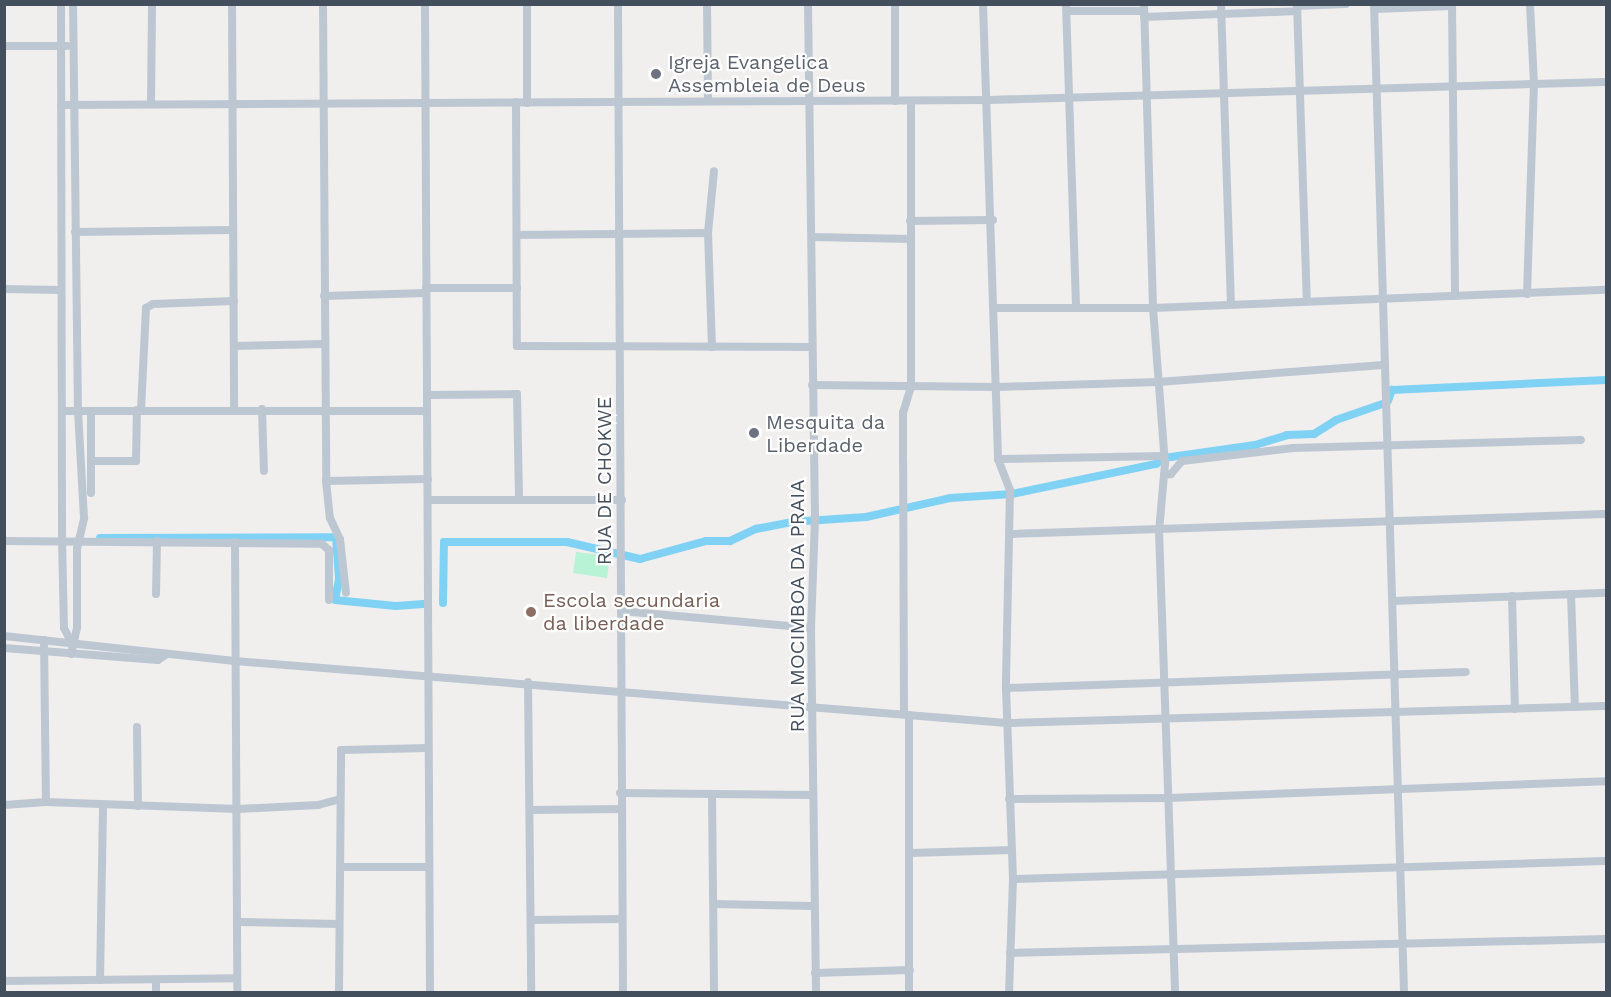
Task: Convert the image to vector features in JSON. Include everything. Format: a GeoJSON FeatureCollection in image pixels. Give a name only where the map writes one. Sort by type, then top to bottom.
{"type":"FeatureCollection","features":[{"type":"Feature","properties":{"kind":"street"},"geometry":{"type":"LineString","coordinates":[[61,4],[62,540],[64,628],[71,642]]}},
{"type":"Feature","properties":{"kind":"street"},"geometry":{"type":"LineString","coordinates":[[71,654],[71,642],[77,627],[78,540],[84,518],[78,411],[73,4]]}},
{"type":"Feature","properties":{"kind":"street"},"geometry":{"type":"LineString","coordinates":[[151,104],[152,4]]}},
{"type":"Feature","properties":{"kind":"street"},"geometry":{"type":"LineString","coordinates":[[232,4],[234,410]]}},
{"type":"Feature","properties":{"kind":"street"},"geometry":{"type":"LineString","coordinates":[[322,4],[326,481],[330,518],[340,539],[346,593]]}},
{"type":"Feature","properties":{"kind":"street"},"geometry":{"type":"LineString","coordinates":[[425,4],[430,993]]}},
{"type":"Feature","properties":{"kind":"street"},"geometry":{"type":"LineString","coordinates":[[527,4],[527,103]]}},
{"type":"Feature","properties":{"kind":"street","name":"RUA DE CHOKWE"},"geometry":{"type":"LineString","coordinates":[[618,4],[622,500],[620,793],[623,993]]}},
{"type":"Feature","properties":{"kind":"street"},"geometry":{"type":"LineString","coordinates":[[707,4],[708,101]]}},
{"type":"Feature","properties":{"kind":"street","name":"RUA MOCIMBOA DA PRAIA"},"geometry":{"type":"LineString","coordinates":[[808,4],[815,521],[811,628],[814,707],[816,993]]}},
{"type":"Feature","properties":{"kind":"street"},"geometry":{"type":"LineString","coordinates":[[895,4],[895,101]]}},
{"type":"Feature","properties":{"kind":"street"},"geometry":{"type":"LineString","coordinates":[[983,4],[993,220],[998,459],[1010,490],[1011,534],[1006,688],[1013,879],[1008,993]]}},
{"type":"Feature","properties":{"kind":"street"},"geometry":{"type":"LineString","coordinates":[[1221,4],[1231,304]]}},
{"type":"Feature","properties":{"kind":"street"},"geometry":{"type":"LineString","coordinates":[[1076,307],[1067,8],[1221,15],[1346,4]]}},
{"type":"Feature","properties":{"kind":"street"},"geometry":{"type":"LineString","coordinates":[[1527,294],[1534,84],[1530,4]]}},
{"type":"Feature","properties":{"kind":"street"},"geometry":{"type":"LineString","coordinates":[[1404,993],[1390,524],[1390,447],[1383,365],[1384,298],[1374,7],[1452,5],[1455,296]]}},
{"type":"Feature","properties":{"kind":"street"},"geometry":{"type":"LineString","coordinates":[[1297,7],[1307,300]]}},
{"type":"Feature","properties":{"kind":"street"},"geometry":{"type":"LineString","coordinates":[[1144,11],[1153,308],[1164,456],[1159,531],[1175,993]]}},
{"type":"Feature","properties":{"kind":"street"},"geometry":{"type":"LineString","coordinates":[[4,46],[73,46]]}},
{"type":"Feature","properties":{"kind":"street"},"geometry":{"type":"LineString","coordinates":[[61,105],[988,100],[1298,89],[1606,82]]}},
{"type":"Feature","properties":{"kind":"street"},"geometry":{"type":"LineString","coordinates":[[909,993],[910,853],[906,715],[903,413],[911,387],[910,101]]}},
{"type":"Feature","properties":{"kind":"street"},"geometry":{"type":"LineString","coordinates":[[516,102],[518,346],[620,349],[812,347]]}},
{"type":"Feature","properties":{"kind":"street"},"geometry":{"type":"LineString","coordinates":[[712,347],[708,233],[714,171]]}},
{"type":"Feature","properties":{"kind":"street"},"geometry":{"type":"LineString","coordinates":[[910,221],[993,220]]}},
{"type":"Feature","properties":{"kind":"street"},"geometry":{"type":"LineString","coordinates":[[75,232],[232,230]]}},
{"type":"Feature","properties":{"kind":"street"},"geometry":{"type":"LineString","coordinates":[[517,235],[708,233]]}},
{"type":"Feature","properties":{"kind":"street"},"geometry":{"type":"LineString","coordinates":[[812,237],[910,239]]}},
{"type":"Feature","properties":{"kind":"street"},"geometry":{"type":"LineString","coordinates":[[324,296],[517,288]]}},
{"type":"Feature","properties":{"kind":"street"},"geometry":{"type":"LineString","coordinates":[[4,289],[61,290]]}},
{"type":"Feature","properties":{"kind":"street"},"geometry":{"type":"LineString","coordinates":[[995,308],[1153,308],[1307,300],[1606,290]]}},
{"type":"Feature","properties":{"kind":"street"},"geometry":{"type":"LineString","coordinates":[[92,461],[136,461],[146,308],[153,304],[234,301]]}},
{"type":"Feature","properties":{"kind":"street"},"geometry":{"type":"LineString","coordinates":[[235,346],[324,344]]}},
{"type":"Feature","properties":{"kind":"street"},"geometry":{"type":"LineString","coordinates":[[812,385],[997,387],[1158,382],[1383,365]]}},
{"type":"Feature","properties":{"kind":"street"},"geometry":{"type":"LineString","coordinates":[[428,395],[517,394],[519,499]]}},
{"type":"Feature","properties":{"kind":"street"},"geometry":{"type":"LineString","coordinates":[[62,411],[327,408],[427,411]]}},
{"type":"Feature","properties":{"kind":"street"},"geometry":{"type":"LineString","coordinates":[[262,409],[264,471]]}},
{"type":"Feature","properties":{"kind":"street"},"geometry":{"type":"LineString","coordinates":[[91,411],[91,493]]}},
{"type":"Feature","properties":{"kind":"street"},"geometry":{"type":"LineString","coordinates":[[1164,475],[1171,474],[1182,461],[1293,448],[1581,440]]}},
{"type":"Feature","properties":{"kind":"street"},"geometry":{"type":"LineString","coordinates":[[998,459],[1164,456]]}},
{"type":"Feature","properties":{"kind":"street"},"geometry":{"type":"LineString","coordinates":[[326,481],[428,479]]}},
{"type":"Feature","properties":{"kind":"street"},"geometry":{"type":"LineString","coordinates":[[428,500],[622,500]]}},
{"type":"Feature","properties":{"kind":"street"},"geometry":{"type":"LineString","coordinates":[[1011,534],[1390,524],[1606,514]]}},
{"type":"Feature","properties":{"kind":"street"},"geometry":{"type":"LineString","coordinates":[[4,541],[235,542],[326,546],[328,600]]}},
{"type":"Feature","properties":{"kind":"street"},"geometry":{"type":"LineString","coordinates":[[156,541],[156,594]]}},
{"type":"Feature","properties":{"kind":"street"},"geometry":{"type":"LineString","coordinates":[[235,542],[238,809],[237,993]]}},
{"type":"Feature","properties":{"kind":"street"},"geometry":{"type":"LineString","coordinates":[[1393,601],[1606,593]]}},
{"type":"Feature","properties":{"kind":"street"},"geometry":{"type":"LineString","coordinates":[[1571,594],[1575,707]]}},
{"type":"Feature","properties":{"kind":"street"},"geometry":{"type":"LineString","coordinates":[[1512,596],[1515,709]]}},
{"type":"Feature","properties":{"kind":"street"},"geometry":{"type":"LineString","coordinates":[[621,611],[811,628]]}},
{"type":"Feature","properties":{"kind":"street"},"geometry":{"type":"LineString","coordinates":[[4,636],[159,650],[167,654],[235,661],[528,682],[1007,723],[1606,706]]}},
{"type":"Feature","properties":{"kind":"street"},"geometry":{"type":"LineString","coordinates":[[15,649],[16,637]]}},
{"type":"Feature","properties":{"kind":"street"},"geometry":{"type":"LineString","coordinates":[[44,640],[46,802]]}},
{"type":"Feature","properties":{"kind":"street"},"geometry":{"type":"LineString","coordinates":[[110,657],[111,645]]}},
{"type":"Feature","properties":{"kind":"street"},"geometry":{"type":"LineString","coordinates":[[4,648],[158,660],[167,654]]}},
{"type":"Feature","properties":{"kind":"street"},"geometry":{"type":"LineString","coordinates":[[1006,688],[1466,672]]}},
{"type":"Feature","properties":{"kind":"street"},"geometry":{"type":"LineString","coordinates":[[528,682],[531,993]]}},
{"type":"Feature","properties":{"kind":"street"},"geometry":{"type":"LineString","coordinates":[[137,727],[138,806]]}},
{"type":"Feature","properties":{"kind":"street"},"geometry":{"type":"LineString","coordinates":[[339,993],[341,750],[428,748]]}},
{"type":"Feature","properties":{"kind":"street"},"geometry":{"type":"LineString","coordinates":[[1009,799],[1169,798],[1397,786],[1606,781]]}},
{"type":"Feature","properties":{"kind":"street"},"geometry":{"type":"LineString","coordinates":[[620,793],[712,796],[813,795]]}},
{"type":"Feature","properties":{"kind":"street"},"geometry":{"type":"LineString","coordinates":[[712,796],[714,993]]}},
{"type":"Feature","properties":{"kind":"street"},"geometry":{"type":"LineString","coordinates":[[4,805],[46,802],[238,809],[318,805],[340,799]]}},
{"type":"Feature","properties":{"kind":"street"},"geometry":{"type":"LineString","coordinates":[[100,980],[103,805]]}},
{"type":"Feature","properties":{"kind":"street"},"geometry":{"type":"LineString","coordinates":[[530,810],[621,809]]}},
{"type":"Feature","properties":{"kind":"street"},"geometry":{"type":"LineString","coordinates":[[910,853],[1012,850]]}},
{"type":"Feature","properties":{"kind":"street"},"geometry":{"type":"LineString","coordinates":[[1013,879],[1399,865],[1606,861]]}},
{"type":"Feature","properties":{"kind":"street"},"geometry":{"type":"LineString","coordinates":[[340,867],[429,867]]}},
{"type":"Feature","properties":{"kind":"street"},"geometry":{"type":"LineString","coordinates":[[714,904],[814,906]]}},
{"type":"Feature","properties":{"kind":"street"},"geometry":{"type":"LineString","coordinates":[[531,920],[622,919]]}},
{"type":"Feature","properties":{"kind":"street"},"geometry":{"type":"LineString","coordinates":[[238,922],[339,924]]}},
{"type":"Feature","properties":{"kind":"street"},"geometry":{"type":"LineString","coordinates":[[1010,953],[1606,939]]}},
{"type":"Feature","properties":{"kind":"street"},"geometry":{"type":"LineString","coordinates":[[815,973],[910,970]]}},
{"type":"Feature","properties":{"kind":"street"},"geometry":{"type":"LineString","coordinates":[[4,981],[156,981],[237,978]]}},
{"type":"Feature","properties":{"kind":"street"},"geometry":{"type":"LineString","coordinates":[[74,981],[74,993]]}},
{"type":"Feature","properties":{"kind":"street"},"geometry":{"type":"LineString","coordinates":[[156,981],[156,993]]}},
{"type":"Feature","properties":{"kind":"green space"},"geometry":{"type":"Polygon","coordinates":[[[576,552],[610,556],[607,578],[573,573],[576,552]]]}},
{"type":"Feature","properties":{"kind":"waterway"},"geometry":{"type":"LineString","coordinates":[[1388,401],[1392,390],[1606,380]]}},
{"type":"Feature","properties":{"kind":"waterway"},"geometry":{"type":"LineString","coordinates":[[443,603],[444,542],[567,542],[640,559],[706,541],[730,541],[756,529],[791,522],[866,517],[950,498],[1012,494],[1156,464],[1164,458],[1255,445],[1287,435],[1314,434],[1336,420],[1385,403]]}},
{"type":"Feature","properties":{"kind":"waterway"},"geometry":{"type":"LineString","coordinates":[[100,538],[336,537],[339,579],[335,600],[396,606],[427,604]]}},
{"type":"Feature","properties":{"kind":"place","name":"Igreja Evangelica Assembleia de Deus"},"geometry":{"type":"Point","coordinates":[656,74]}},
{"type":"Feature","properties":{"kind":"place","name":"Mesquita da Liberdade"},"geometry":{"type":"Point","coordinates":[754,433]}},
{"type":"Feature","properties":{"kind":"place","name":"Escola secundaria da liberdade"},"geometry":{"type":"Point","coordinates":[531,612]}}]}
